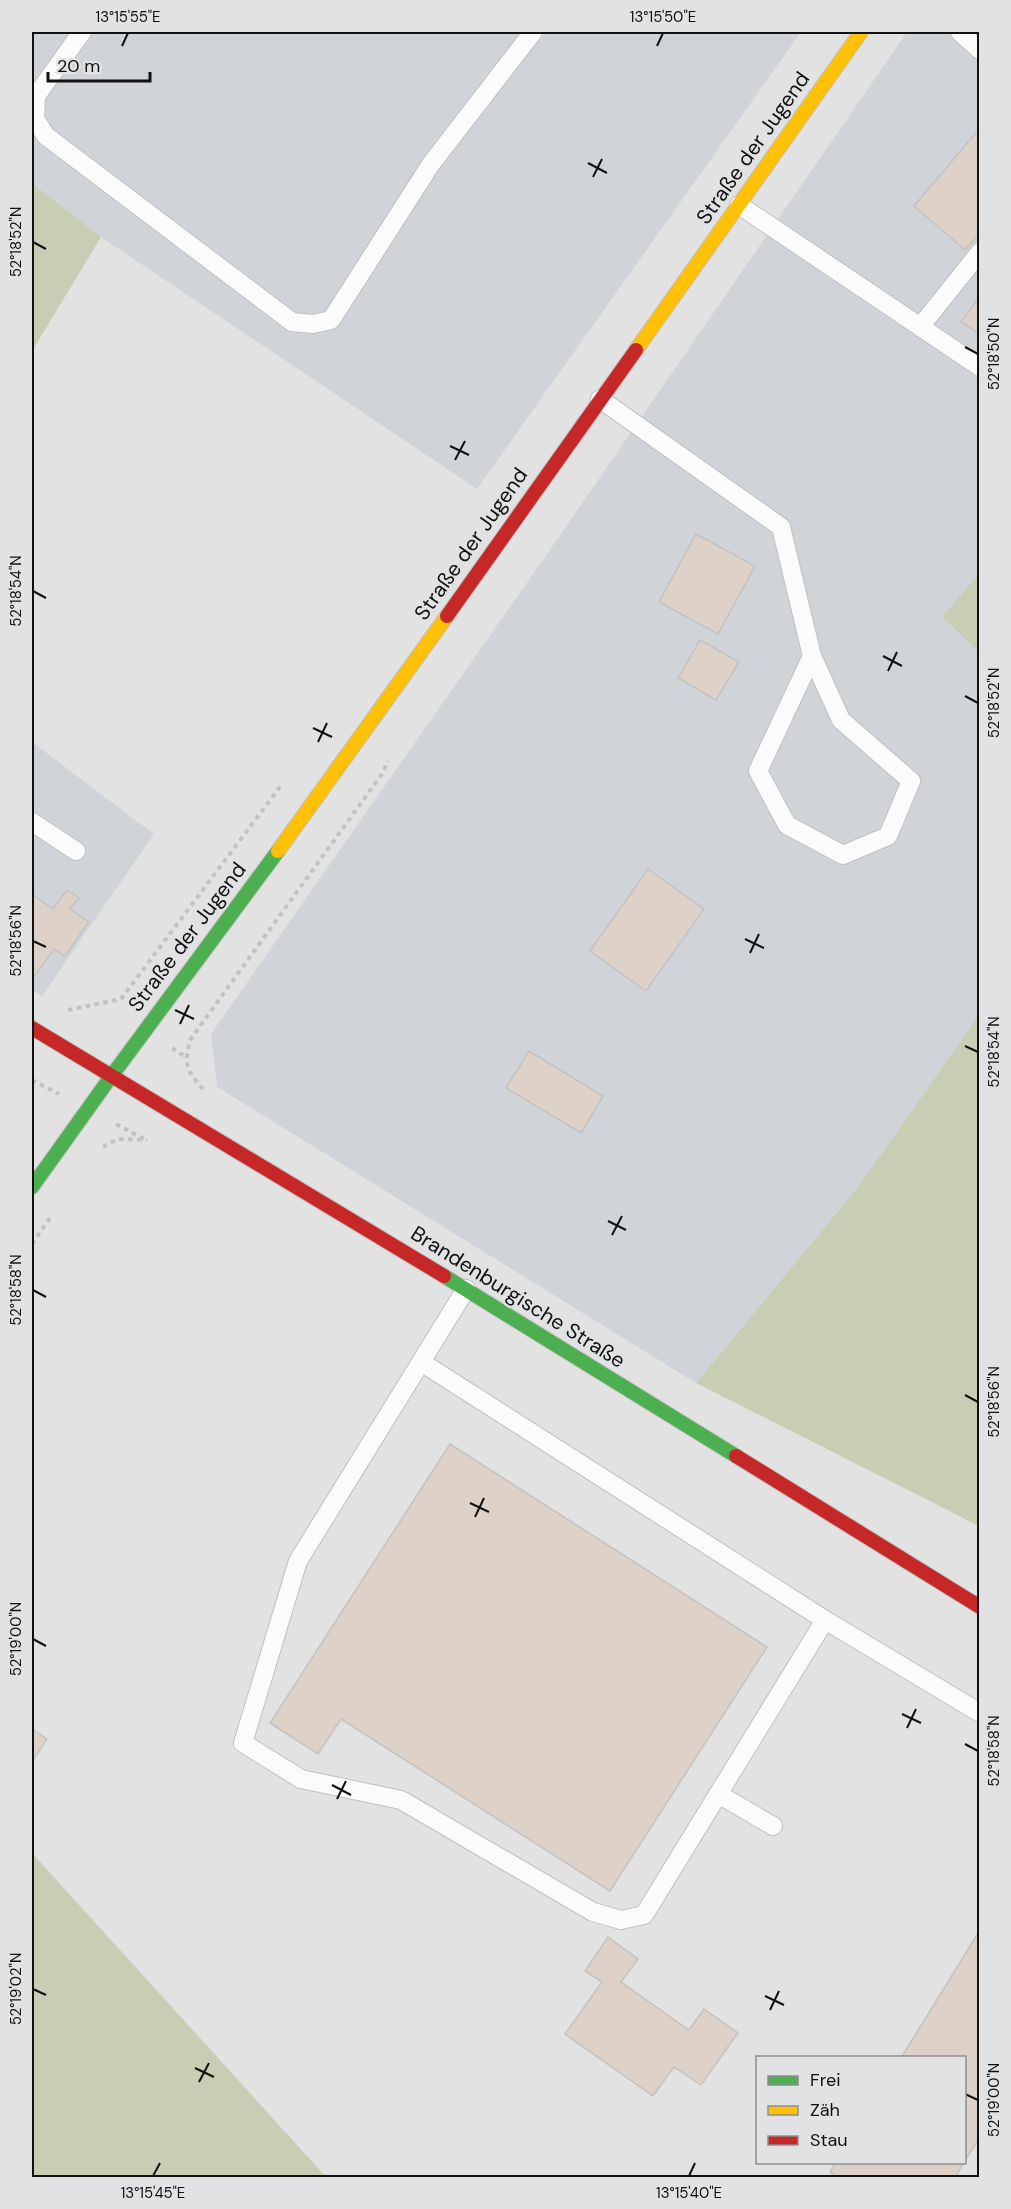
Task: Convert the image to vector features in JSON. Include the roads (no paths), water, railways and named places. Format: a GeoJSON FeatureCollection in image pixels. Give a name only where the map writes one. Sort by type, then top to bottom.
{"type":"FeatureCollection","features":[{"type":"Feature","properties":{"kind":"street","name":"Straße der Jugend"},"geometry":{"type":"LineString","coordinates":[[32,1187],[109,1076],[307,812],[739,205],[852,35]]}},
{"type":"Feature","properties":{"kind":"street","name":"Brandenburgische Straße"},"geometry":{"type":"LineString","coordinates":[[32,1028],[466,1289],[980,1607]]}},
{"type":"Feature","properties":{"kind":"lane"},"geometry":{"type":"LineString","coordinates":[[82,32],[36,96],[35,119],[46,136],[292,322],[313,324],[332,320],[431,164],[533,32]]}},
{"type":"Feature","properties":{"kind":"lane"},"geometry":{"type":"LineString","coordinates":[[960,32],[980,50]]}},
{"type":"Feature","properties":{"kind":"lane"},"geometry":{"type":"LineString","coordinates":[[739,205],[980,367]]}},
{"type":"Feature","properties":{"kind":"lane"},"geometry":{"type":"LineString","coordinates":[[920,327],[980,252]]}},
{"type":"Feature","properties":{"kind":"lane"},"geometry":{"type":"LineString","coordinates":[[600,399],[781,527],[812,656],[841,720],[911,781],[888,836],[843,855],[788,825],[758,771],[812,656]]}},
{"type":"Feature","properties":{"kind":"lane"},"geometry":{"type":"LineString","coordinates":[[32,822],[76,851]]}},
{"type":"Feature","properties":{"kind":"lane"},"geometry":{"type":"LineString","coordinates":[[466,1289],[298,1561],[243,1743],[301,1779],[401,1800],[593,1912],[621,1920],[644,1915],[825,1620]]}},
{"type":"Feature","properties":{"kind":"lane"},"geometry":{"type":"LineString","coordinates":[[421,1362],[825,1620],[980,1713]]}},
{"type":"Feature","properties":{"kind":"lane"},"geometry":{"type":"LineString","coordinates":[[718,1794],[773,1826]]}}]}
